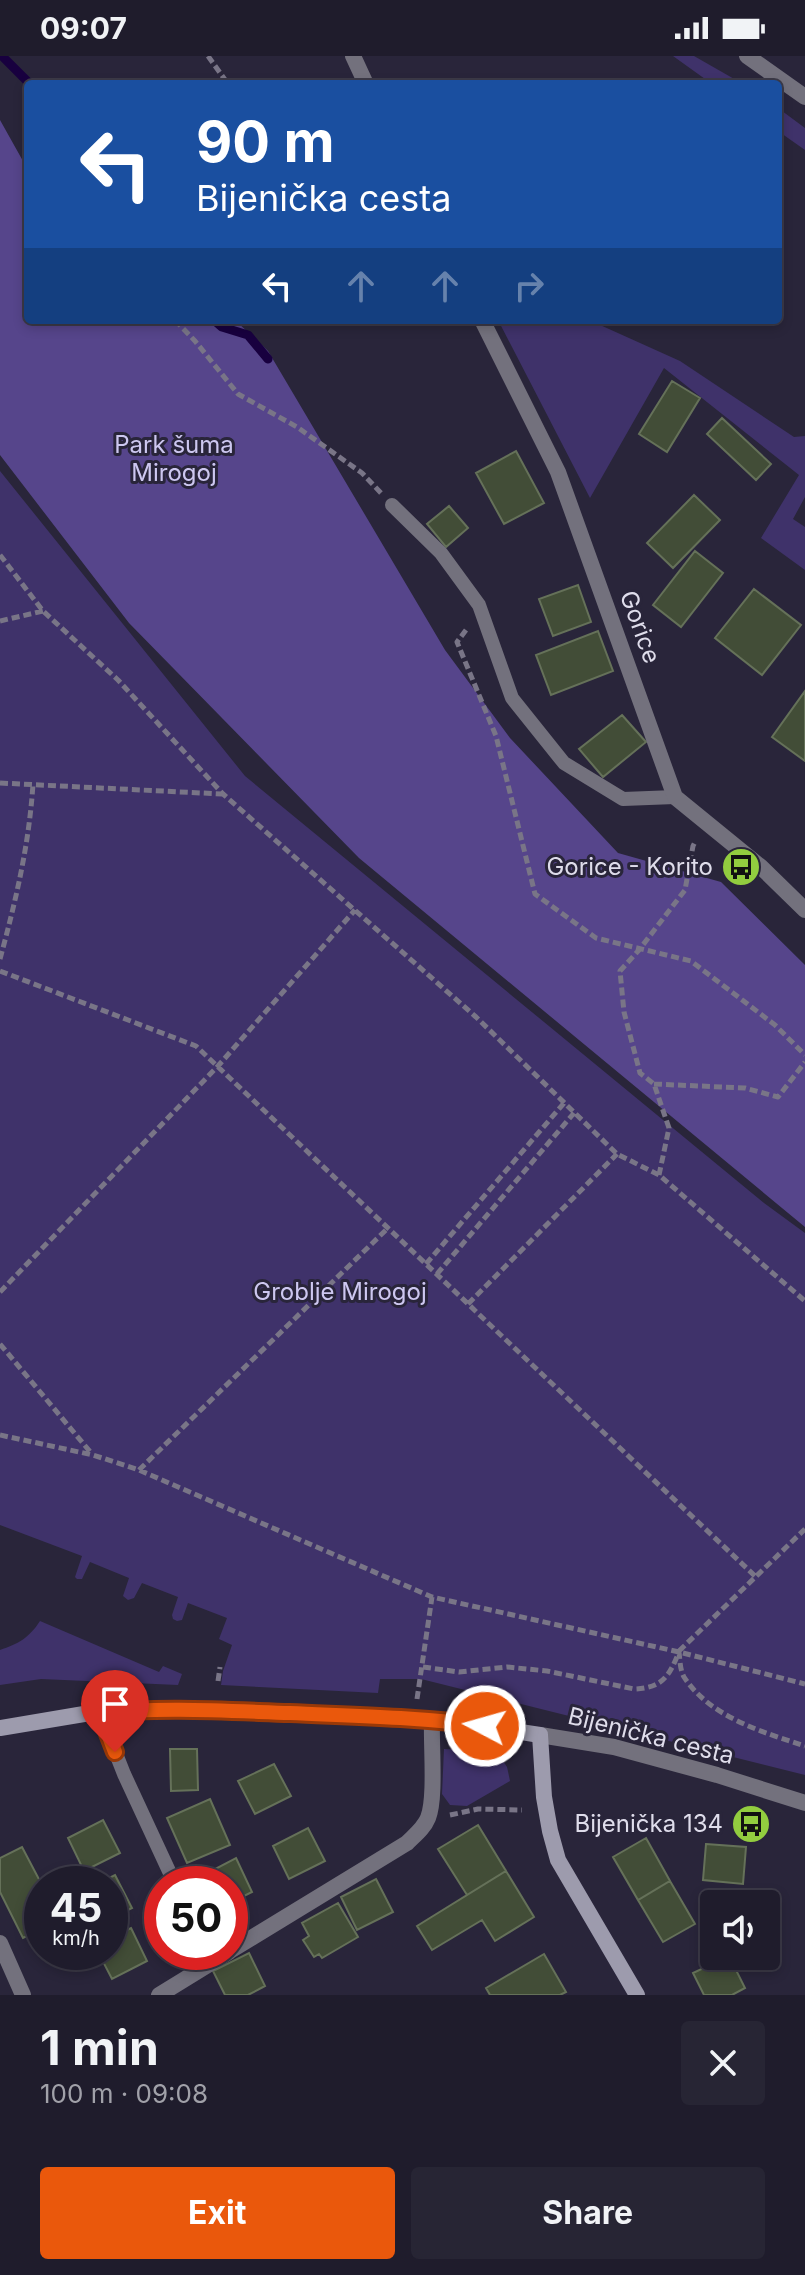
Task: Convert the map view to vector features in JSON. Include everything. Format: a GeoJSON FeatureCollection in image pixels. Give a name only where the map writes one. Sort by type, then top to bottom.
{"type":"FeatureCollection","features":[{"type":"Feature","properties":{"kind":"main road","name":"Bijenička cesta"},"geometry":{"type":"LineString","coordinates":[[0,1728],[100,1713],[166,1709],[463,1723],[540,1735]]}},
{"type":"Feature","properties":{"kind":"main road"},"geometry":{"type":"LineString","coordinates":[[540,1735],[544,1797],[558,1860],[637,1995]]}},
{"type":"Feature","properties":{"kind":"street"},"geometry":{"type":"LineString","coordinates":[[353,56],[364,80]]}},
{"type":"Feature","properties":{"kind":"street"},"geometry":{"type":"LineString","coordinates":[[747,56],[781,80]]}},
{"type":"Feature","properties":{"kind":"street"},"geometry":{"type":"LineString","coordinates":[[782,81],[805,97]]}},
{"type":"Feature","properties":{"kind":"street","name":"Gorice"},"geometry":{"type":"LineString","coordinates":[[484,324],[558,472],[675,797]]}},
{"type":"Feature","properties":{"kind":"street"},"geometry":{"type":"LineString","coordinates":[[675,797],[761,867],[805,910]]}},
{"type":"Feature","properties":{"kind":"street"},"geometry":{"type":"LineString","coordinates":[[248,1941],[407,1843],[422,1829],[429,1817],[432,1800],[432,1721]]}},
{"type":"Feature","properties":{"kind":"street","name":"Bijenička cesta"},"geometry":{"type":"LineString","coordinates":[[540,1735],[614,1747],[805,1803]]}},
{"type":"Feature","properties":{"kind":"street"},"geometry":{"type":"LineString","coordinates":[[0,1943],[23,1995]]}},
{"type":"Feature","properties":{"kind":"street"},"geometry":{"type":"LineString","coordinates":[[159,1995],[200,1970]]}},
{"type":"Feature","properties":{"kind":"lane"},"geometry":{"type":"LineString","coordinates":[[392,505],[441,553],[479,605],[512,698],[564,763],[623,799],[675,797]]}},
{"type":"Feature","properties":{"kind":"lane"},"geometry":{"type":"LineString","coordinates":[[100,1713],[167,1866]]}},
{"type":"Feature","properties":{"kind":"path"},"geometry":{"type":"LineString","coordinates":[[208,56],[224,80]]}},
{"type":"Feature","properties":{"kind":"path"},"geometry":{"type":"LineString","coordinates":[[179,324],[238,394],[297,427],[362,473],[392,505]]}},
{"type":"Feature","properties":{"kind":"path"},"geometry":{"type":"LineString","coordinates":[[0,555],[43,611],[118,680],[223,794],[476,1017],[617,1154],[659,1175],[805,1301]]}},
{"type":"Feature","properties":{"kind":"path"},"geometry":{"type":"LineString","coordinates":[[0,621],[43,611]]}},
{"type":"Feature","properties":{"kind":"path"},"geometry":{"type":"LineString","coordinates":[[483,619],[467,627],[457,642],[496,736],[535,894],[596,938],[691,961],[775,1025],[805,1055]]}},
{"type":"Feature","properties":{"kind":"path"},"geometry":{"type":"LineString","coordinates":[[0,783],[223,794]]}},
{"type":"Feature","properties":{"kind":"path"},"geometry":{"type":"LineString","coordinates":[[0,959],[20,886],[33,784]]}},
{"type":"Feature","properties":{"kind":"path"},"geometry":{"type":"LineString","coordinates":[[659,1175],[669,1128],[654,1084],[640,1073],[624,1012],[620,971],[685,890],[693,846],[706,822]]}},
{"type":"Feature","properties":{"kind":"path"},"geometry":{"type":"LineString","coordinates":[[0,1292],[218,1066],[355,910]]}},
{"type":"Feature","properties":{"kind":"path"},"geometry":{"type":"LineString","coordinates":[[0,971],[196,1046],[756,1577]]}},
{"type":"Feature","properties":{"kind":"path"},"geometry":{"type":"LineString","coordinates":[[654,1084],[745,1088],[778,1097],[805,1062]]}},
{"type":"Feature","properties":{"kind":"path"},"geometry":{"type":"LineString","coordinates":[[426,1264],[564,1103]]}},
{"type":"Feature","properties":{"kind":"path"},"geometry":{"type":"LineString","coordinates":[[437,1274],[574,1113]]}},
{"type":"Feature","properties":{"kind":"path"},"geometry":{"type":"LineString","coordinates":[[468,1304],[617,1154]]}},
{"type":"Feature","properties":{"kind":"path"},"geometry":{"type":"LineString","coordinates":[[139,1470],[388,1228]]}},
{"type":"Feature","properties":{"kind":"path"},"geometry":{"type":"LineString","coordinates":[[0,1344],[93,1455]]}},
{"type":"Feature","properties":{"kind":"path"},"geometry":{"type":"LineString","coordinates":[[0,1435],[93,1455],[139,1470],[432,1597],[679,1652],[805,1684]]}},
{"type":"Feature","properties":{"kind":"path"},"geometry":{"type":"LineString","coordinates":[[423,1667],[459,1672],[507,1667],[547,1671],[634,1689],[647,1688],[669,1675],[679,1652],[805,1529]]}},
{"type":"Feature","properties":{"kind":"path"},"geometry":{"type":"LineString","coordinates":[[417,1700],[432,1597]]}},
{"type":"Feature","properties":{"kind":"path"},"geometry":{"type":"LineString","coordinates":[[679,1652],[682,1674],[704,1700],[735,1720],[805,1746]]}},
{"type":"Feature","properties":{"kind":"path"},"geometry":{"type":"LineString","coordinates":[[218,1681],[220,1667]]}},
{"type":"Feature","properties":{"kind":"path"},"geometry":{"type":"LineString","coordinates":[[429,1817],[478,1809],[522,1810]]}},
{"type":"Feature","properties":{"kind":"green space"},"geometry":{"type":"Polygon","coordinates":[[[673,56],[694,56],[736,80],[706,80],[673,56]]]}},
{"type":"Feature","properties":{"kind":"green space"},"geometry":{"type":"Polygon","coordinates":[[[782,111],[805,128],[805,150],[782,134],[782,111]]]}},
{"type":"Feature","properties":{"kind":"green space","name":"Park šuma Mirogoj"},"geometry":{"type":"Polygon","coordinates":[[[0,120],[24,163],[24,324],[239,324],[268,351],[445,650],[510,738],[618,853],[721,882],[805,965],[805,1227],[359,858],[129,623],[0,455],[0,120]]]}},
{"type":"Feature","properties":{"kind":"green space"},"geometry":{"type":"Polygon","coordinates":[[[500,324],[598,324],[680,361],[794,437],[805,436],[805,497],[793,519],[805,527],[805,570],[761,538],[799,475],[664,368],[590,498],[500,324]]]}},
{"type":"Feature","properties":{"kind":"green space","name":"Groblje Mirogoj"},"geometry":{"type":"Polygon","coordinates":[[[0,471],[245,776],[764,1203],[805,1233],[805,1775],[421,1679],[380,1679],[378,1693],[221,1685],[232,1645],[219,1639],[227,1618],[188,1603],[182,1620],[177,1621],[172,1615],[178,1597],[142,1583],[134,1598],[128,1600],[123,1596],[129,1578],[90,1562],[82,1579],[77,1579],[82,1556],[0,1525],[0,471]]]}},
{"type":"Feature","properties":{"kind":"green space"},"geometry":{"type":"Polygon","coordinates":[[[40,1621],[159,1672],[163,1666],[182,1674],[178,1685],[41,1679],[0,1685],[0,1650],[23,1640],[40,1621]]]}},
{"type":"Feature","properties":{"kind":"green space"},"geometry":{"type":"Polygon","coordinates":[[[444,1749],[478,1751],[495,1756],[507,1767],[510,1781],[467,1806],[450,1805],[442,1794],[444,1749]]]}},
{"type":"Feature","properties":{"kind":"building"},"geometry":{"type":"Polygon","coordinates":[[[672,381],[700,398],[667,452],[639,434],[672,381]]]}},
{"type":"Feature","properties":{"kind":"building"},"geometry":{"type":"Polygon","coordinates":[[[722,418],[771,464],[756,480],[707,434],[722,418]]]}},
{"type":"Feature","properties":{"kind":"building"},"geometry":{"type":"Polygon","coordinates":[[[516,451],[544,503],[504,524],[476,473],[516,451]]]}},
{"type":"Feature","properties":{"kind":"building"},"geometry":{"type":"Polygon","coordinates":[[[694,495],[720,520],[673,568],[647,543],[694,495]]]}},
{"type":"Feature","properties":{"kind":"building"},"geometry":{"type":"Polygon","coordinates":[[[449,506],[468,528],[446,547],[427,524],[449,506]]]}},
{"type":"Feature","properties":{"kind":"building"},"geometry":{"type":"Polygon","coordinates":[[[695,551],[723,573],[681,627],[653,605],[695,551]]]}},
{"type":"Feature","properties":{"kind":"building"},"geometry":{"type":"Polygon","coordinates":[[[578,585],[591,622],[553,636],[539,599],[578,585]]]}},
{"type":"Feature","properties":{"kind":"building"},"geometry":{"type":"Polygon","coordinates":[[[754,589],[801,625],[762,675],[715,638],[754,589]]]}},
{"type":"Feature","properties":{"kind":"building"},"geometry":{"type":"Polygon","coordinates":[[[598,631],[613,671],[551,695],[536,655],[598,631]]]}},
{"type":"Feature","properties":{"kind":"building"},"geometry":{"type":"Polygon","coordinates":[[[805,691],[805,761],[772,737],[805,691]]]}},
{"type":"Feature","properties":{"kind":"building"},"geometry":{"type":"Polygon","coordinates":[[[622,715],[646,742],[603,777],[579,749],[622,715]]]}},
{"type":"Feature","properties":{"kind":"building"},"geometry":{"type":"Polygon","coordinates":[[[170,1749],[197,1749],[198,1790],[171,1791],[170,1749]]]}},
{"type":"Feature","properties":{"kind":"building"},"geometry":{"type":"Polygon","coordinates":[[[274,1764],[291,1796],[255,1814],[238,1781],[274,1764]]]}},
{"type":"Feature","properties":{"kind":"building"},"geometry":{"type":"Polygon","coordinates":[[[210,1799],[230,1845],[187,1863],[167,1818],[210,1799]]]}},
{"type":"Feature","properties":{"kind":"building"},"geometry":{"type":"Polygon","coordinates":[[[103,1820],[120,1853],[94,1866],[82,1866],[68,1838],[103,1820]]]}},
{"type":"Feature","properties":{"kind":"building"},"geometry":{"type":"Polygon","coordinates":[[[478,1825],[506,1871],[467,1895],[438,1849],[478,1825]]]}},
{"type":"Feature","properties":{"kind":"building"},"geometry":{"type":"Polygon","coordinates":[[[308,1828],[325,1861],[289,1879],[273,1846],[308,1828]]]}},
{"type":"Feature","properties":{"kind":"building"},"geometry":{"type":"Polygon","coordinates":[[[646,1838],[670,1881],[638,1900],[613,1857],[646,1838]]]}},
{"type":"Feature","properties":{"kind":"building"},"geometry":{"type":"Polygon","coordinates":[[[706,1844],[746,1847],[743,1884],[703,1880],[706,1844]]]}},
{"type":"Feature","properties":{"kind":"building"},"geometry":{"type":"Polygon","coordinates":[[[22,1847],[32,1866],[24,1866],[23,1938],[0,1892],[0,1858],[22,1847]]]}},
{"type":"Feature","properties":{"kind":"building"},"geometry":{"type":"Polygon","coordinates":[[[236,1858],[240,1866],[221,1866],[236,1858]]]}},
{"type":"Feature","properties":{"kind":"building"},"geometry":{"type":"Polygon","coordinates":[[[506,1871],[534,1917],[495,1941],[482,1920],[432,1950],[417,1926],[506,1871]]]}},
{"type":"Feature","properties":{"kind":"building"},"geometry":{"type":"Polygon","coordinates":[[[376,1879],[393,1912],[357,1930],[341,1897],[376,1879]]]}},
{"type":"Feature","properties":{"kind":"building"},"geometry":{"type":"Polygon","coordinates":[[[670,1881],[695,1924],[663,1942],[638,1900],[670,1881]]]}},
{"type":"Feature","properties":{"kind":"building"},"geometry":{"type":"Polygon","coordinates":[[[338,1903],[358,1937],[322,1958],[319,1954],[314,1957],[303,1940],[309,1936],[302,1923],[338,1903]]]}},
{"type":"Feature","properties":{"kind":"building"},"geometry":{"type":"Polygon","coordinates":[[[131,1928],[144,1955],[144,1963],[112,1979],[107,1970],[128,1970],[128,1929],[131,1928]]]}},
{"type":"Feature","properties":{"kind":"building"},"geometry":{"type":"Polygon","coordinates":[[[248,1954],[265,1986],[248,1995],[225,1995],[213,1971],[248,1970],[248,1954]]]}},
{"type":"Feature","properties":{"kind":"building"},"geometry":{"type":"Polygon","coordinates":[[[544,1954],[566,1992],[560,1995],[490,1995],[486,1988],[544,1954]]]}},
{"type":"Feature","properties":{"kind":"building"},"geometry":{"type":"Polygon","coordinates":[[[700,1970],[736,1970],[745,1988],[732,1995],[704,1995],[693,1973],[700,1970]]]}},
{"type":"Feature","properties":{"kind":"waterway"},"geometry":{"type":"LineString","coordinates":[[2,56],[26,80]]}},
{"type":"Feature","properties":{"kind":"waterway"},"geometry":{"type":"LineString","coordinates":[[219,324],[248,335],[268,359]]}},
{"type":"Feature","properties":{"kind":"place","name":"Gorice - Korito"},"geometry":{"type":"Point","coordinates":[741,867]}},
{"type":"Feature","properties":{"kind":"place","name":"Bijenička 134"},"geometry":{"type":"Point","coordinates":[751,1824]}},
{"type":"Feature","properties":{"kind":"route"},"geometry":{"type":"LineString","coordinates":[[115,1752],[100,1713],[166,1709],[350,1716],[485,1726]]}}]}
